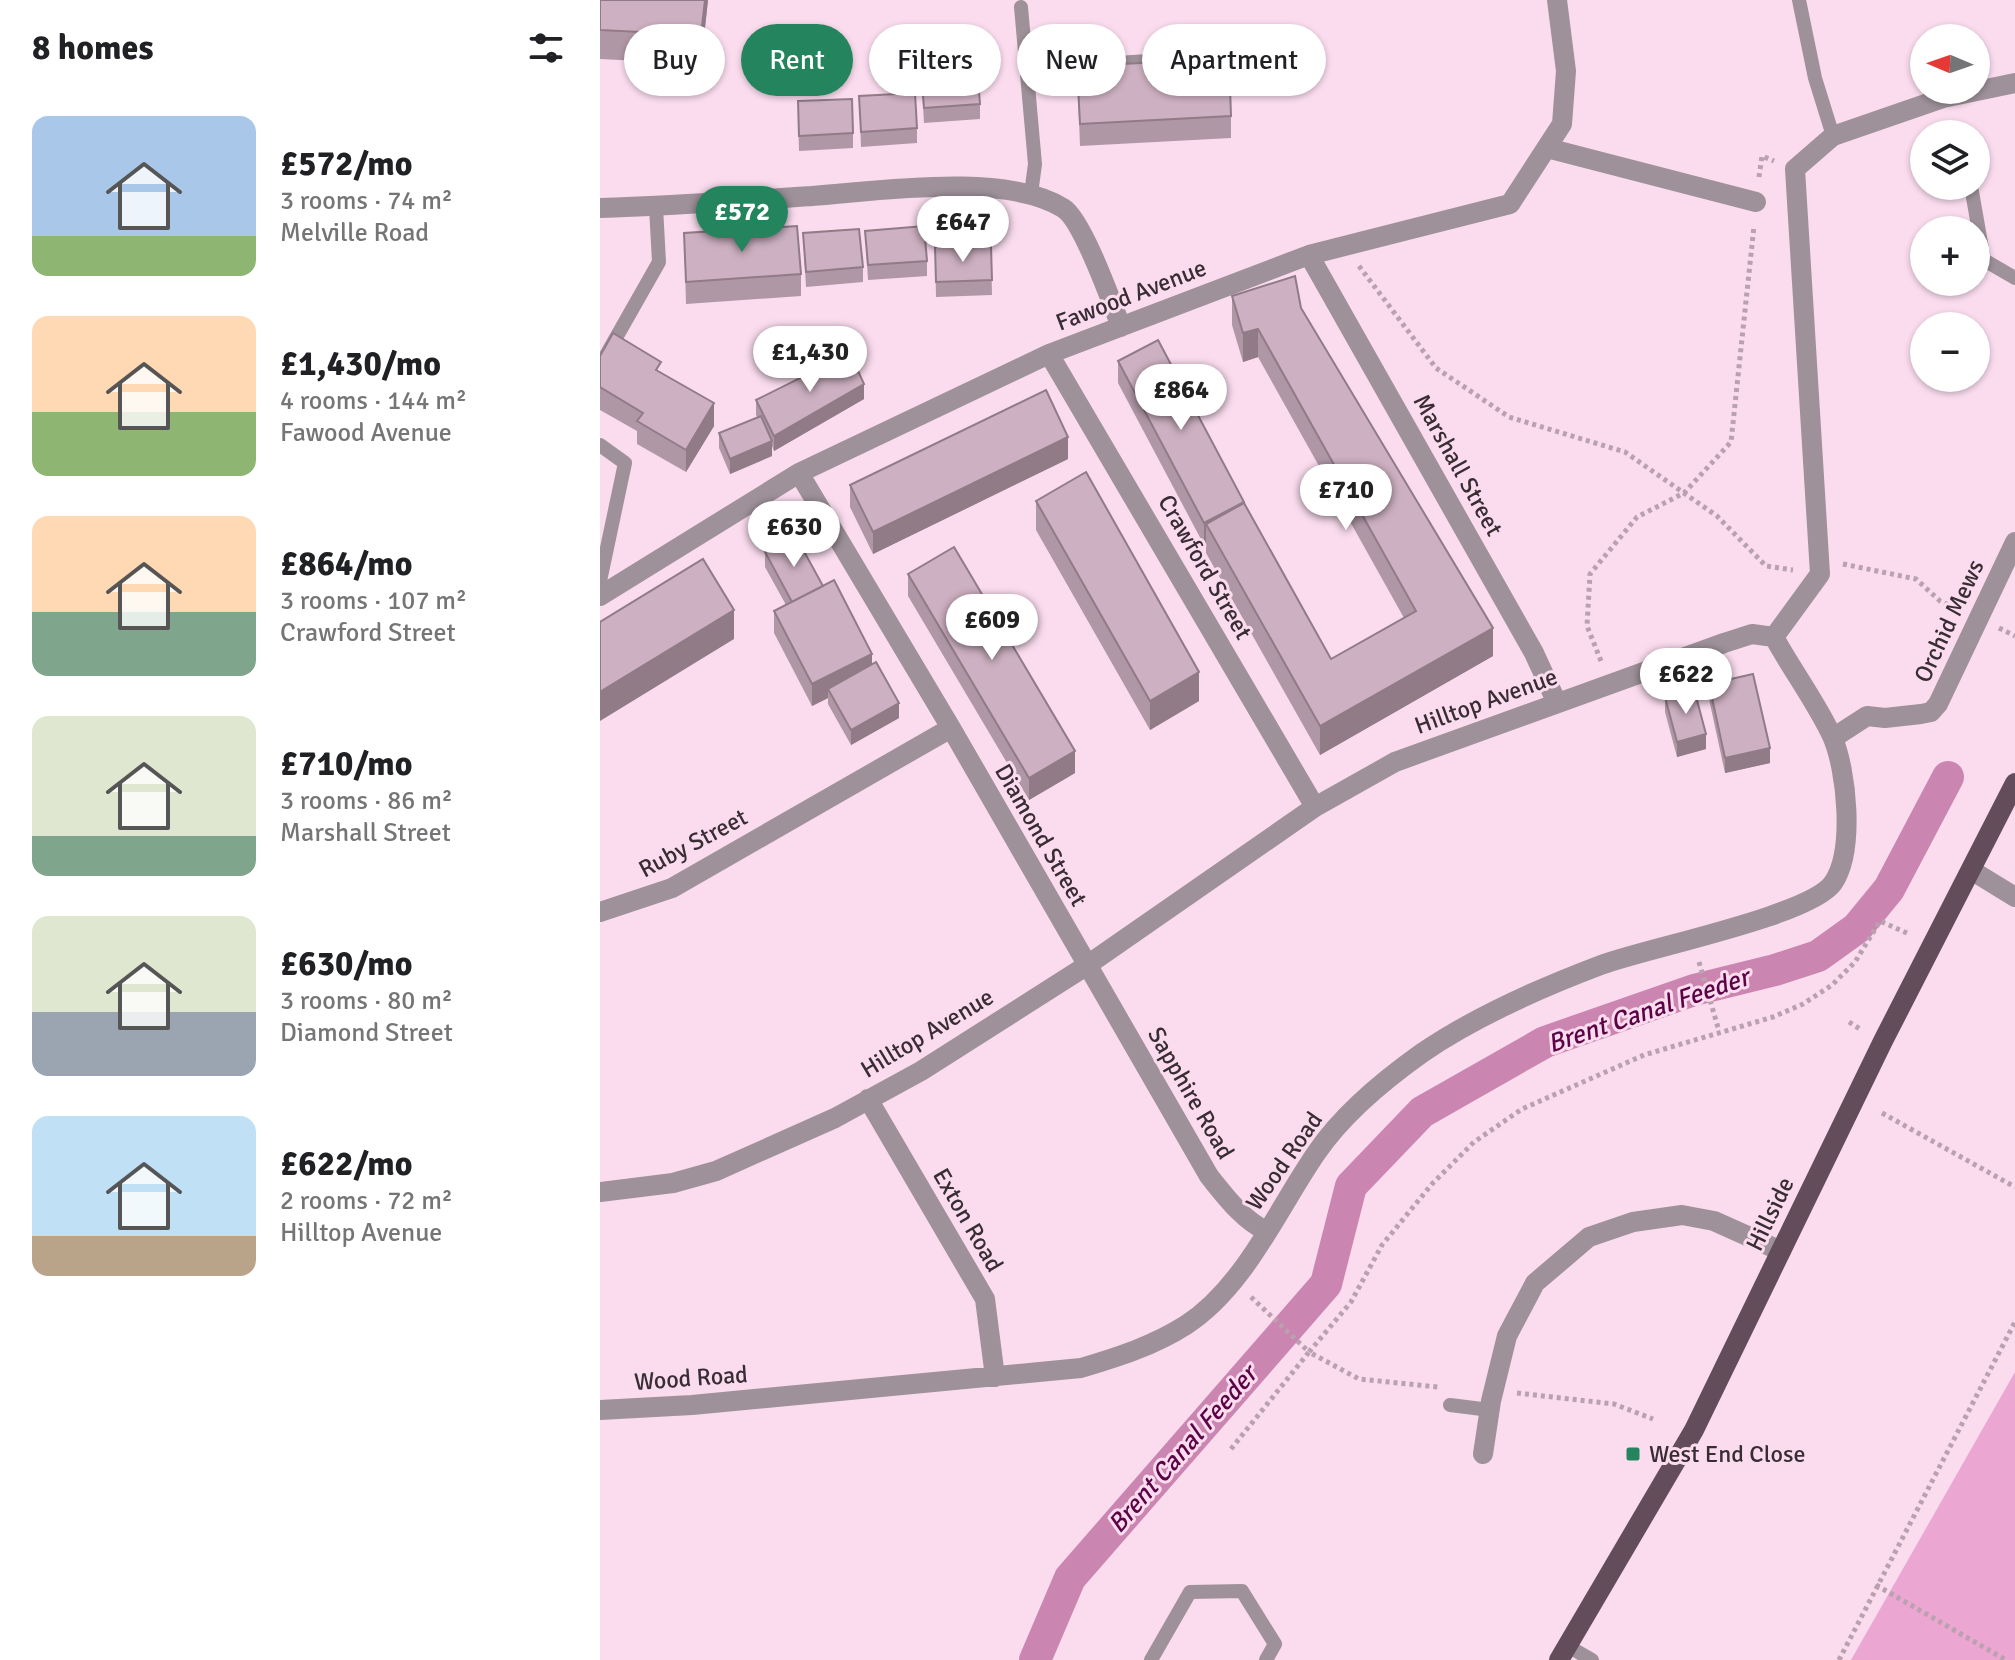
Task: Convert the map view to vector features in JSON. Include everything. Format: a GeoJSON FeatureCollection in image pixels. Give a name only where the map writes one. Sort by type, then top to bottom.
{"type":"FeatureCollection","features":[{"type":"Feature","properties":{"kind":"main road","name":"Hillside"},"geometry":{"type":"LineString","coordinates":[[1562,1653],[1694,1430],[1883,1041],[2015,783]]}},
{"type":"Feature","properties":{"kind":"street","name":"Fawood Avenue"},"geometry":{"type":"LineString","coordinates":[[600,596],[799,473],[1049,354],[1309,255],[1510,204],[1562,124],[1566,71],[1557,0]]}},
{"type":"Feature","properties":{"kind":"street"},"geometry":{"type":"LineString","coordinates":[[1774,637],[1820,574],[1795,169],[1833,136],[1943,98],[2015,83]]}},
{"type":"Feature","properties":{"kind":"street"},"geometry":{"type":"LineString","coordinates":[[1547,148],[1756,202]]}},
{"type":"Feature","properties":{"kind":"street"},"geometry":{"type":"LineString","coordinates":[[600,208],[933,188],[999,189],[1031,194],[1066,209],[1090,249],[1121,327]]}},
{"type":"Feature","properties":{"kind":"street","name":"Marshall Street"},"geometry":{"type":"LineString","coordinates":[[1309,255],[1534,653],[1557,703]]}},
{"type":"Feature","properties":{"kind":"street","name":"Crawford Street"},"geometry":{"type":"LineString","coordinates":[[1049,354],[1315,807]]}},
{"type":"Feature","properties":{"kind":"street","name":"Diamond Street"},"geometry":{"type":"LineString","coordinates":[[799,473],[951,728],[1086,966]]}},
{"type":"Feature","properties":{"kind":"street","name":"Orchid Mews"},"geometry":{"type":"LineString","coordinates":[[1833,738],[1867,716],[1885,718],[1931,712],[1938,704],[2015,542]]}},
{"type":"Feature","properties":{"kind":"street","name":"Hilltop Avenue"},"geometry":{"type":"LineString","coordinates":[[600,1192],[673,1183],[716,1171],[835,1118],[921,1071],[1086,966],[1315,807],[1395,762],[1752,634],[1774,637]]}},
{"type":"Feature","properties":{"kind":"street","name":"Wood Road"},"geometry":{"type":"LineString","coordinates":[[600,1410],[692,1405],[1081,1368],[1136,1352],[1188,1324],[1243,1268],[1318,1149],[1365,1099],[1423,1053],[1505,1006],[1603,965],[1800,906],[1832,884],[1845,852],[1848,817],[1833,738],[1774,637]]}},
{"type":"Feature","properties":{"kind":"street","name":"Ruby Street"},"geometry":{"type":"LineString","coordinates":[[600,912],[672,888],[951,728]]}},
{"type":"Feature","properties":{"kind":"street"},"geometry":{"type":"LineString","coordinates":[[1971,870],[2015,897]]}},
{"type":"Feature","properties":{"kind":"street","name":"Sapphire Road"},"geometry":{"type":"LineString","coordinates":[[1086,966],[1209,1176],[1235,1207],[1254,1225],[1266,1231]]}},
{"type":"Feature","properties":{"kind":"street","name":"Exton Road"},"geometry":{"type":"LineString","coordinates":[[868,1099],[985,1299],[995,1377]]}},
{"type":"Feature","properties":{"kind":"street"},"geometry":{"type":"LineString","coordinates":[[1483,1454],[1490,1406],[1507,1336],[1535,1283],[1589,1237],[1633,1222],[1682,1215],[1714,1221],[1781,1251]]}},
{"type":"Feature","properties":{"kind":"lane"},"geometry":{"type":"LineString","coordinates":[[1799,0],[1815,78],[1833,136]]}},
{"type":"Feature","properties":{"kind":"lane"},"geometry":{"type":"LineString","coordinates":[[1021,7],[1022,24]]}},
{"type":"Feature","properties":{"kind":"lane"},"geometry":{"type":"LineString","coordinates":[[1029,96],[1035,164],[1031,194]]}},
{"type":"Feature","properties":{"kind":"lane"},"geometry":{"type":"LineString","coordinates":[[1973,200],[1984,260],[2015,278]]}},
{"type":"Feature","properties":{"kind":"lane"},"geometry":{"type":"LineString","coordinates":[[600,366],[659,262],[656,207]]}},
{"type":"Feature","properties":{"kind":"lane"},"geometry":{"type":"LineString","coordinates":[[600,445],[625,463],[600,581]]}},
{"type":"Feature","properties":{"kind":"lane"},"geometry":{"type":"LineString","coordinates":[[1450,1405],[1490,1406]]}},
{"type":"Feature","properties":{"kind":"lane"},"geometry":{"type":"LineString","coordinates":[[1151,1660],[1190,1592],[1242,1591],[1275,1644],[1266,1660]]}},
{"type":"Feature","properties":{"kind":"lane"},"geometry":{"type":"LineString","coordinates":[[1562,1653],[1592,1660]]}},
{"type":"Feature","properties":{"kind":"path"},"geometry":{"type":"LineString","coordinates":[[1611,684],[1587,626],[1590,574],[1637,517],[1684,493],[1731,442],[1756,202]]}},
{"type":"Feature","properties":{"kind":"path"},"geometry":{"type":"LineString","coordinates":[[1345,246],[1436,368],[1509,417],[1625,452],[1717,516],[1766,566]]}},
{"type":"Feature","properties":{"kind":"path"},"geometry":{"type":"LineString","coordinates":[[1820,574],[1837,563],[1916,579],[1940,601],[2015,636]]}},
{"type":"Feature","properties":{"kind":"path"},"geometry":{"type":"LineString","coordinates":[[1231,1449],[1351,1302],[1382,1245],[1432,1184],[1474,1142],[1522,1109],[1644,1055],[1773,1017],[1803,1004],[1832,985],[1855,962],[1880,921],[1898,929]]}},
{"type":"Feature","properties":{"kind":"path"},"geometry":{"type":"LineString","coordinates":[[1702,972],[1719,1031]]}},
{"type":"Feature","properties":{"kind":"path"},"geometry":{"type":"LineString","coordinates":[[1849,1022],[1860,1029]]}},
{"type":"Feature","properties":{"kind":"path"},"geometry":{"type":"LineString","coordinates":[[1882,1113],[2015,1187]]}},
{"type":"Feature","properties":{"kind":"path"},"geometry":{"type":"LineString","coordinates":[[1274,1319],[1309,1352],[1359,1379],[1444,1388],[1443,1404],[1450,1405]]}},
{"type":"Feature","properties":{"kind":"path"},"geometry":{"type":"LineString","coordinates":[[1839,1660],[2015,1322]]}},
{"type":"Feature","properties":{"kind":"path"},"geometry":{"type":"LineString","coordinates":[[1490,1406],[1512,1392],[1614,1404],[1653,1419]]}},
{"type":"Feature","properties":{"kind":"path"},"geometry":{"type":"LineString","coordinates":[[1876,1585],[2006,1660]]}},
{"type":"Feature","properties":{"kind":"shaded area"},"geometry":{"type":"Polygon","coordinates":[[[2015,1372],[2015,1660],[1851,1660],[2015,1372]]]}},
{"type":"Feature","properties":{"kind":"building"},"geometry":{"type":"Polygon","coordinates":[[[600,0],[705,0],[702,24],[624,24],[624,31],[600,30],[600,0]]]}},
{"type":"Feature","properties":{"kind":"building"},"geometry":{"type":"Polygon","coordinates":[[[1142,63],[1142,96],[1230,96],[1231,116],[1080,124],[1079,96],[1126,96],[1126,64],[1142,63]]]}},
{"type":"Feature","properties":{"kind":"building"},"geometry":{"type":"Polygon","coordinates":[[[859,96],[915,96],[917,128],[861,132],[859,96]]]}},
{"type":"Feature","properties":{"kind":"building"},"geometry":{"type":"Polygon","coordinates":[[[923,96],[979,96],[980,104],[924,108],[923,96]]]}},
{"type":"Feature","properties":{"kind":"building"},"geometry":{"type":"Polygon","coordinates":[[[852,99],[853,133],[799,136],[798,101],[852,99]]]}},
{"type":"Feature","properties":{"kind":"building"},"geometry":{"type":"Polygon","coordinates":[[[797,226],[801,274],[686,282],[684,233],[797,226]]]}},
{"type":"Feature","properties":{"kind":"building"},"geometry":{"type":"Polygon","coordinates":[[[924,226],[927,261],[868,265],[865,231],[924,226]]]}},
{"type":"Feature","properties":{"kind":"building"},"geometry":{"type":"Polygon","coordinates":[[[859,229],[863,267],[806,272],[803,233],[859,229]]]}},
{"type":"Feature","properties":{"kind":"building"},"geometry":{"type":"Polygon","coordinates":[[[991,246],[992,280],[936,282],[935,247],[991,246]]]}},
{"type":"Feature","properties":{"kind":"building"},"geometry":{"type":"Polygon","coordinates":[[[1295,276],[1301,308],[1493,628],[1320,726],[1206,524],[1244,503],[1331,659],[1416,611],[1258,329],[1243,333],[1232,296],[1295,276]]]}},
{"type":"Feature","properties":{"kind":"building"},"geometry":{"type":"Polygon","coordinates":[[[613,333],[661,362],[656,370],[714,403],[686,450],[637,421],[643,413],[600,387],[600,356],[613,333]]]}},
{"type":"Feature","properties":{"kind":"building"},"geometry":{"type":"Polygon","coordinates":[[[1158,340],[1244,502],[1204,523],[1118,361],[1158,340]]]}},
{"type":"Feature","properties":{"kind":"building"},"geometry":{"type":"Polygon","coordinates":[[[850,353],[864,384],[774,436],[756,400],[850,353]]]}},
{"type":"Feature","properties":{"kind":"building"},"geometry":{"type":"Polygon","coordinates":[[[1046,390],[1068,437],[873,532],[850,485],[1046,390]]]}},
{"type":"Feature","properties":{"kind":"building"},"geometry":{"type":"Polygon","coordinates":[[[761,416],[772,441],[730,459],[719,433],[761,416]]]}},
{"type":"Feature","properties":{"kind":"building"},"geometry":{"type":"Polygon","coordinates":[[[1086,472],[1199,672],[1150,701],[1036,501],[1086,472]]]}},
{"type":"Feature","properties":{"kind":"building"},"geometry":{"type":"Polygon","coordinates":[[[795,535],[823,586],[792,602],[765,552],[795,535]]]}},
{"type":"Feature","properties":{"kind":"building"},"geometry":{"type":"Polygon","coordinates":[[[954,547],[1075,751],[1029,778],[908,574],[954,547]]]}},
{"type":"Feature","properties":{"kind":"building"},"geometry":{"type":"Polygon","coordinates":[[[703,559],[734,610],[600,692],[600,622],[703,559]]]}},
{"type":"Feature","properties":{"kind":"building"},"geometry":{"type":"Polygon","coordinates":[[[834,580],[872,654],[812,684],[774,611],[834,580]]]}},
{"type":"Feature","properties":{"kind":"building"},"geometry":{"type":"Polygon","coordinates":[[[876,662],[899,703],[851,730],[828,689],[876,662]]]}},
{"type":"Feature","properties":{"kind":"building"},"geometry":{"type":"Polygon","coordinates":[[[1753,674],[1770,748],[1725,758],[1709,684],[1753,674]]]}},
{"type":"Feature","properties":{"kind":"building"},"geometry":{"type":"Polygon","coordinates":[[[1694,689],[1706,734],[1677,742],[1665,697],[1694,689]]]}},
{"type":"Feature","properties":{"kind":"waterway","name":"Brent Canal Feeder"},"geometry":{"type":"LineString","coordinates":[[1035,1660],[1070,1578],[1326,1284],[1351,1186],[1422,1112],[1545,1042],[1694,990],[1818,956],[1857,928],[1889,889],[1948,777]]}},
{"type":"Feature","properties":{"kind":"place","name":"West End Close"},"geometry":{"type":"Point","coordinates":[1633,1454]}}]}
